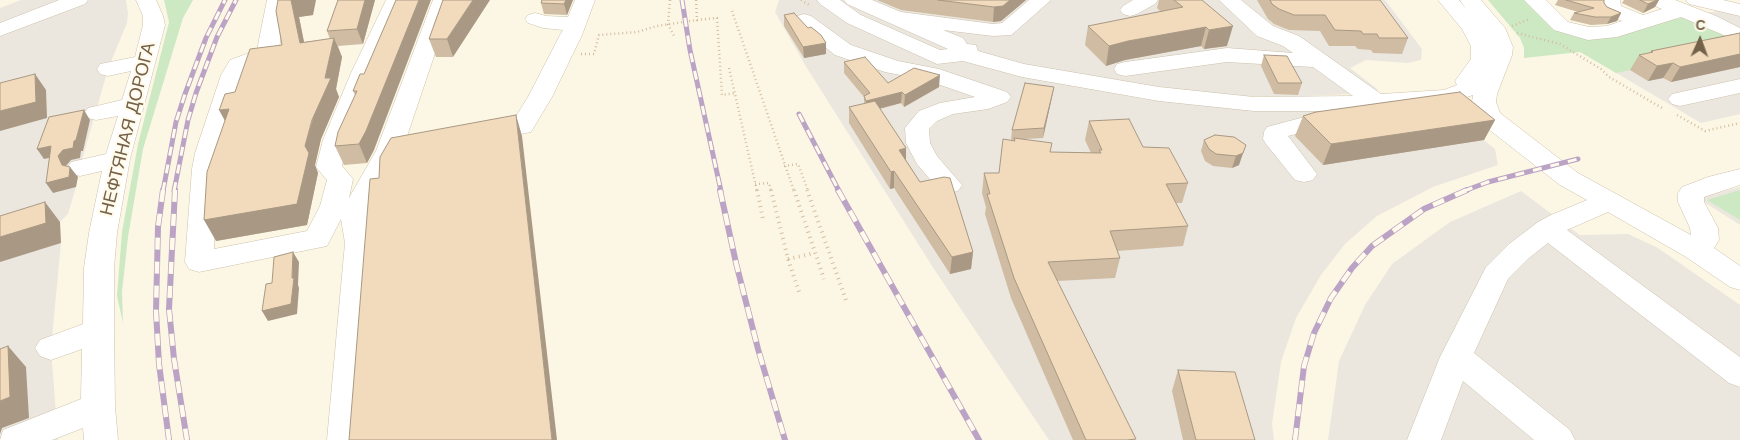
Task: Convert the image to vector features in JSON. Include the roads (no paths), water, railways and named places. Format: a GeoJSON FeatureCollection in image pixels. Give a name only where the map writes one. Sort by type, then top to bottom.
{"type":"FeatureCollection","features":[{"type":"Feature","properties":{"kind":"street"},"geometry":{"type":"LineString","coordinates":[[0,30],[78,0]]}},
{"type":"Feature","properties":{"kind":"street","name":"НЕФТЯНАЯ ДОРОГА"},"geometry":{"type":"LineString","coordinates":[[101,440],[98,407],[99,268],[103,233],[117,159],[154,25],[153,16],[146,0]]}},
{"type":"Feature","properties":{"kind":"street"},"geometry":{"type":"LineString","coordinates":[[277,0],[267,54],[238,64],[232,75],[208,153],[205,169],[199,262],[317,239],[344,210],[390,151],[443,0]]}},
{"type":"Feature","properties":{"kind":"street"},"geometry":{"type":"LineString","coordinates":[[344,440],[359,243],[344,210],[340,179],[329,167],[334,140],[362,73],[396,0]]}},
{"type":"Feature","properties":{"kind":"street"},"geometry":{"type":"LineString","coordinates":[[462,139],[522,126],[540,97],[571,35],[585,0]]}},
{"type":"Feature","properties":{"kind":"street"},"geometry":{"type":"LineString","coordinates":[[826,0],[854,19],[938,57],[981,59],[1022,70],[1106,86],[1210,100],[1254,104],[1301,104],[1375,102],[1446,97],[1471,87],[1484,72],[1497,66]]}},
{"type":"Feature","properties":{"kind":"street"},"geometry":{"type":"LineString","coordinates":[[854,0],[955,43],[981,59]]}},
{"type":"Feature","properties":{"kind":"street"},"geometry":{"type":"LineString","coordinates":[[897,18],[1003,30],[1041,0]]}},
{"type":"Feature","properties":{"kind":"street"},"geometry":{"type":"LineString","coordinates":[[1130,10],[1148,0]]}},
{"type":"Feature","properties":{"kind":"street"},"geometry":{"type":"LineString","coordinates":[[1229,0],[1265,31],[1291,41],[1375,102]]}},
{"type":"Feature","properties":{"kind":"street"},"geometry":{"type":"LineString","coordinates":[[1446,97],[1469,78],[1477,68],[1483,54],[1479,40],[1471,27],[1448,0]]}},
{"type":"Feature","properties":{"kind":"street"},"geometry":{"type":"LineString","coordinates":[[1470,0],[1499,36],[1501,55],[1485,94],[1484,102],[1489,115],[1496,123]]}},
{"type":"Feature","properties":{"kind":"street"},"geometry":{"type":"LineString","coordinates":[[1534,0],[1561,26],[1588,34],[1609,32],[1689,5]]}},
{"type":"Feature","properties":{"kind":"street"},"geometry":{"type":"LineString","coordinates":[[1658,0],[1740,10]]}},
{"type":"Feature","properties":{"kind":"street"},"geometry":{"type":"LineString","coordinates":[[1608,1],[1611,9],[1641,22]]}},
{"type":"Feature","properties":{"kind":"street"},"geometry":{"type":"LineString","coordinates":[[1689,5],[1709,20],[1740,36]]}},
{"type":"Feature","properties":{"kind":"street"},"geometry":{"type":"LineString","coordinates":[[1553,18],[1584,26]]}},
{"type":"Feature","properties":{"kind":"street"},"geometry":{"type":"LineString","coordinates":[[535,19],[542,22],[574,24]]}},
{"type":"Feature","properties":{"kind":"street"},"geometry":{"type":"LineString","coordinates":[[804,20],[843,50],[893,67],[931,74],[988,93],[1008,90],[1022,70]]}},
{"type":"Feature","properties":{"kind":"street"},"geometry":{"type":"LineString","coordinates":[[948,185],[926,159],[918,143],[918,128],[928,116],[948,108],[988,102],[981,59],[993,30]]}},
{"type":"Feature","properties":{"kind":"street"},"geometry":{"type":"LineString","coordinates":[[1125,69],[1227,55],[1319,61]]}},
{"type":"Feature","properties":{"kind":"street"},"geometry":{"type":"LineString","coordinates":[[108,69],[145,62]]}},
{"type":"Feature","properties":{"kind":"street"},"geometry":{"type":"LineString","coordinates":[[1674,107],[1740,86]]}},
{"type":"Feature","properties":{"kind":"street"},"geometry":{"type":"LineString","coordinates":[[1446,97],[1469,106],[1496,123],[1570,179],[1696,250],[1740,280]]}},
{"type":"Feature","properties":{"kind":"street"},"geometry":{"type":"LineString","coordinates":[[1304,174],[1275,139],[1276,132],[1334,116],[1375,102]]}},
{"type":"Feature","properties":{"kind":"street"},"geometry":{"type":"LineString","coordinates":[[96,113],[132,105]]}},
{"type":"Feature","properties":{"kind":"street"},"geometry":{"type":"LineString","coordinates":[[390,151],[416,147]]}},
{"type":"Feature","properties":{"kind":"street"},"geometry":{"type":"LineString","coordinates":[[80,168],[117,159]]}},
{"type":"Feature","properties":{"kind":"street"},"geometry":{"type":"LineString","coordinates":[[1696,250],[1705,240],[1704,228],[1691,202],[1691,193],[1740,177]]}},
{"type":"Feature","properties":{"kind":"street"},"geometry":{"type":"LineString","coordinates":[[1424,440],[1456,356],[1496,274],[1519,250],[1548,229],[1561,221],[1608,202]]}},
{"type":"Feature","properties":{"kind":"street"},"geometry":{"type":"LineString","coordinates":[[1548,229],[1740,374]]}},
{"type":"Feature","properties":{"kind":"street"},"geometry":{"type":"LineString","coordinates":[[51,348],[98,331]]}},
{"type":"Feature","properties":{"kind":"street"},"geometry":{"type":"LineString","coordinates":[[1456,356],[1558,440]]}},
{"type":"Feature","properties":{"kind":"street"},"geometry":{"type":"LineString","coordinates":[[15,440],[98,407]]}},
{"type":"Feature","properties":{"kind":"railway"},"geometry":{"type":"LineString","coordinates":[[163,191],[176,122],[185,94],[206,38],[225,0]]}},
{"type":"Feature","properties":{"kind":"railway"},"geometry":{"type":"LineString","coordinates":[[174,191],[188,120],[196,93],[217,37],[236,0]]}},
{"type":"Feature","properties":{"kind":"railway"},"geometry":{"type":"LineString","coordinates":[[682,0],[690,50],[721,191]]}},
{"type":"Feature","properties":{"kind":"railway"},"geometry":{"type":"LineString","coordinates":[[799,114],[839,191]]}},
{"type":"Feature","properties":{"kind":"railway"},"geometry":{"type":"LineString","coordinates":[[1464,191],[1488,182],[1578,159]]}},
{"type":"Feature","properties":{"kind":"railway"},"geometry":{"type":"LineString","coordinates":[[163,190],[158,227],[156,311],[159,364],[169,440]]}},
{"type":"Feature","properties":{"kind":"railway"},"geometry":{"type":"LineString","coordinates":[[175,190],[169,309],[174,359],[187,440]]}},
{"type":"Feature","properties":{"kind":"railway"},"geometry":{"type":"LineString","coordinates":[[720,190],[758,349],[785,440]]}},
{"type":"Feature","properties":{"kind":"railway"},"geometry":{"type":"LineString","coordinates":[[838,190],[979,440]]}},
{"type":"Feature","properties":{"kind":"railway"},"geometry":{"type":"LineString","coordinates":[[1295,440],[1304,366],[1314,333],[1331,298],[1352,268],[1372,246],[1424,209],[1467,190]]}}]}
